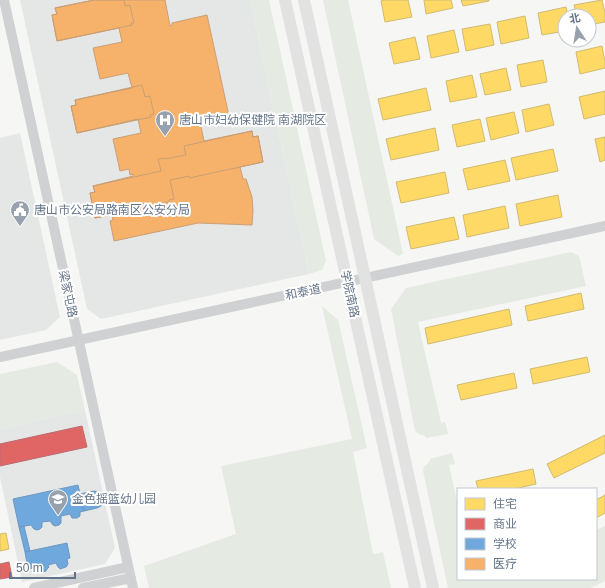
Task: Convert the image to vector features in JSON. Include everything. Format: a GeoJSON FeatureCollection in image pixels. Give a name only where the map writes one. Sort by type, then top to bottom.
{"type":"FeatureCollection","features":[{"type":"Feature","properties":{"kind":"main road","name":"学院南路"},"geometry":{"type":"LineString","coordinates":[[285,0],[415,588]]}},
{"type":"Feature","properties":{"kind":"main road","name":"学院南路"},"geometry":{"type":"LineString","coordinates":[[304,0],[433,588]]}},
{"type":"Feature","properties":{"kind":"street","name":"梁家屯路"},"geometry":{"type":"LineString","coordinates":[[4,0],[132,583]]}},
{"type":"Feature","properties":{"kind":"street","name":"和泰道"},"geometry":{"type":"LineString","coordinates":[[0,357],[605,226]]}},
{"type":"Feature","properties":{"kind":"street"},"geometry":{"type":"LineString","coordinates":[[34,588],[128,567]]}},
{"type":"Feature","properties":{"kind":"street"},"geometry":{"type":"LineString","coordinates":[[83,588],[132,583]]}},
{"type":"Feature","properties":{"kind":"shaded area","name":"唐山市妇幼保健院 南湖院区"},"geometry":{"type":"Polygon","coordinates":[[[20,0],[250,0],[309,274],[101,319],[87,309],[20,0]]]}},
{"type":"Feature","properties":{"kind":"shaded area"},"geometry":{"type":"Polygon","coordinates":[[[250,0],[269,0],[326,261],[322,270],[309,274],[250,0]]]}},
{"type":"Feature","properties":{"kind":"shaded area"},"geometry":{"type":"Polygon","coordinates":[[[323,0],[348,0],[403,254],[398,256],[374,239],[323,0]]]}},
{"type":"Feature","properties":{"kind":"shaded area","name":"唐山市公安局路南区公安分局"},"geometry":{"type":"Polygon","coordinates":[[[20,133],[60,317],[46,330],[0,340],[0,138],[20,133]]]}},
{"type":"Feature","properties":{"kind":"shaded area"},"geometry":{"type":"Polygon","coordinates":[[[571,252],[579,256],[586,286],[418,322],[441,423],[445,422],[448,434],[426,438],[415,431],[391,309],[406,288],[571,252]]]}},
{"type":"Feature","properties":{"kind":"shaded area"},"geometry":{"type":"Polygon","coordinates":[[[322,306],[338,320],[367,448],[353,452],[373,554],[383,552],[391,588],[149,588],[144,566],[236,534],[221,466],[352,439],[322,306]]]}},
{"type":"Feature","properties":{"kind":"shaded area"},"geometry":{"type":"Polygon","coordinates":[[[57,362],[77,375],[85,410],[0,429],[0,374],[57,362]]]}},
{"type":"Feature","properties":{"kind":"shaded area","name":"金色摇篮幼儿园"},"geometry":{"type":"Polygon","coordinates":[[[85,410],[115,548],[105,564],[22,582],[0,477],[0,429],[85,410]]]}},
{"type":"Feature","properties":{"kind":"shaded area"},"geometry":{"type":"Polygon","coordinates":[[[452,453],[455,464],[449,465],[457,501],[457,580],[597,580],[597,530],[605,526],[605,581],[591,588],[448,588],[423,471],[430,459],[452,453]]]}},
{"type":"Feature","properties":{"kind":"building: 住宅"},"geometry":{"type":"Polygon","coordinates":[[[408,0],[412,17],[385,22],[381,1],[408,0]]]}},
{"type":"Feature","properties":{"kind":"building: 住宅"},"geometry":{"type":"Polygon","coordinates":[[[424,0],[451,0],[453,8],[426,14],[424,0]]]}},
{"type":"Feature","properties":{"kind":"building: 住宅"},"geometry":{"type":"Polygon","coordinates":[[[461,0],[489,0],[489,1],[463,6],[461,0]]]}},
{"type":"Feature","properties":{"kind":"building: 住宅"},"geometry":{"type":"Polygon","coordinates":[[[602,0],[605,13],[605,22],[597,24],[597,8],[575,8],[574,5],[602,0]]]}},
{"type":"Feature","properties":{"kind":"building: 住宅"},"geometry":{"type":"Polygon","coordinates":[[[557,9],[557,32],[542,35],[538,13],[557,9]]]}},
{"type":"Feature","properties":{"kind":"building: 住宅"},"geometry":{"type":"Polygon","coordinates":[[[525,16],[529,38],[501,44],[497,22],[525,16]]]}},
{"type":"Feature","properties":{"kind":"building: 住宅"},"geometry":{"type":"Polygon","coordinates":[[[490,24],[494,45],[466,51],[462,29],[490,24]]]}},
{"type":"Feature","properties":{"kind":"building: 住宅"},"geometry":{"type":"Polygon","coordinates":[[[454,30],[459,52],[431,58],[427,36],[454,30]]]}},
{"type":"Feature","properties":{"kind":"building: 住宅"},"geometry":{"type":"Polygon","coordinates":[[[415,37],[420,59],[394,64],[389,43],[415,37]]]}},
{"type":"Feature","properties":{"kind":"building: 住宅"},"geometry":{"type":"Polygon","coordinates":[[[602,46],[605,68],[580,74],[576,52],[602,46]]]}},
{"type":"Feature","properties":{"kind":"building: 住宅"},"geometry":{"type":"Polygon","coordinates":[[[543,60],[547,82],[521,87],[517,65],[543,60]]]}},
{"type":"Feature","properties":{"kind":"building: 住宅"},"geometry":{"type":"Polygon","coordinates":[[[506,68],[511,90],[485,95],[480,74],[506,68]]]}},
{"type":"Feature","properties":{"kind":"building: 住宅"},"geometry":{"type":"Polygon","coordinates":[[[472,75],[477,97],[450,102],[446,81],[472,75]]]}},
{"type":"Feature","properties":{"kind":"building: 住宅"},"geometry":{"type":"Polygon","coordinates":[[[426,88],[431,110],[383,120],[378,99],[426,88]]]}},
{"type":"Feature","properties":{"kind":"building: 住宅"},"geometry":{"type":"Polygon","coordinates":[[[605,91],[605,114],[584,119],[579,97],[605,91]]]}},
{"type":"Feature","properties":{"kind":"building: 住宅"},"geometry":{"type":"Polygon","coordinates":[[[549,104],[554,125],[526,132],[522,110],[549,104]]]}},
{"type":"Feature","properties":{"kind":"building: 住宅"},"geometry":{"type":"Polygon","coordinates":[[[514,112],[519,133],[491,140],[486,118],[514,112]]]}},
{"type":"Feature","properties":{"kind":"building: 住宅"},"geometry":{"type":"Polygon","coordinates":[[[480,119],[485,141],[457,147],[452,125],[480,119]]]}},
{"type":"Feature","properties":{"kind":"building: 住宅"},"geometry":{"type":"Polygon","coordinates":[[[435,128],[439,150],[391,160],[386,139],[435,128]]]}},
{"type":"Feature","properties":{"kind":"building: 住宅"},"geometry":{"type":"Polygon","coordinates":[[[605,137],[605,160],[600,162],[595,139],[605,137]]]}},
{"type":"Feature","properties":{"kind":"building: 住宅"},"geometry":{"type":"Polygon","coordinates":[[[553,149],[558,171],[516,180],[511,158],[553,149]]]}},
{"type":"Feature","properties":{"kind":"building: 住宅"},"geometry":{"type":"Polygon","coordinates":[[[505,160],[510,181],[468,190],[463,169],[505,160]]]}},
{"type":"Feature","properties":{"kind":"building: 住宅"},"geometry":{"type":"Polygon","coordinates":[[[445,172],[449,193],[401,203],[396,182],[445,172]]]}},
{"type":"Feature","properties":{"kind":"building: 住宅"},"geometry":{"type":"Polygon","coordinates":[[[558,195],[562,217],[520,226],[516,204],[558,195]]]}},
{"type":"Feature","properties":{"kind":"building: 住宅"},"geometry":{"type":"Polygon","coordinates":[[[505,206],[509,228],[467,237],[463,215],[505,206]]]}},
{"type":"Feature","properties":{"kind":"building: 住宅"},"geometry":{"type":"Polygon","coordinates":[[[454,217],[459,239],[411,249],[406,227],[454,217]]]}},
{"type":"Feature","properties":{"kind":"building: 住宅"},"geometry":{"type":"Polygon","coordinates":[[[581,293],[584,309],[528,321],[525,306],[581,293]]]}},
{"type":"Feature","properties":{"kind":"building: 住宅"},"geometry":{"type":"Polygon","coordinates":[[[509,309],[512,325],[428,344],[425,328],[509,309]]]}},
{"type":"Feature","properties":{"kind":"building: 住宅"},"geometry":{"type":"Polygon","coordinates":[[[587,357],[590,372],[533,384],[530,369],[587,357]]]}},
{"type":"Feature","properties":{"kind":"building: 住宅"},"geometry":{"type":"Polygon","coordinates":[[[514,373],[517,388],[461,400],[457,385],[514,373]]]}},
{"type":"Feature","properties":{"kind":"building: 住宅"},"geometry":{"type":"Polygon","coordinates":[[[605,435],[605,453],[554,478],[547,464],[605,435]]]}},
{"type":"Feature","properties":{"kind":"building: 住宅"},"geometry":{"type":"Polygon","coordinates":[[[533,469],[536,484],[518,488],[478,488],[476,481],[533,469]]]}},
{"type":"Feature","properties":{"kind":"building: 住宅"},"geometry":{"type":"Polygon","coordinates":[[[605,495],[605,513],[597,517],[597,499],[605,495]]]}},
{"type":"Feature","properties":{"kind":"building: 住宅"},"geometry":{"type":"Polygon","coordinates":[[[6,533],[9,549],[0,551],[0,534],[6,533]]]}},
{"type":"Feature","properties":{"kind":"building: 商业"},"geometry":{"type":"Polygon","coordinates":[[[82,426],[87,447],[0,466],[0,444],[82,426]]]}},
{"type":"Feature","properties":{"kind":"building: 商业"},"geometry":{"type":"Polygon","coordinates":[[[9,562],[12,577],[0,579],[0,564],[9,562]]]}},
{"type":"Feature","properties":{"kind":"building: 学校"},"geometry":{"type":"Polygon","coordinates":[[[78,485],[84,511],[80,512],[80,516],[77,518],[72,518],[70,514],[61,516],[61,523],[55,526],[50,521],[42,522],[42,527],[37,530],[31,525],[19,527],[13,499],[78,485]]]}},
{"type":"Feature","properties":{"kind":"building: 学校"},"geometry":{"type":"Polygon","coordinates":[[[94,491],[101,495],[103,498],[103,503],[97,508],[84,511],[80,494],[94,491]]]}},
{"type":"Feature","properties":{"kind":"building: 学校"},"geometry":{"type":"Polygon","coordinates":[[[24,526],[30,551],[25,552],[19,527],[24,526]]]}},
{"type":"Feature","properties":{"kind":"building: 学校"},"geometry":{"type":"Polygon","coordinates":[[[67,543],[70,558],[67,559],[68,564],[66,567],[60,569],[56,563],[48,565],[49,567],[43,572],[37,567],[28,569],[25,552],[67,543]]]}},
{"type":"Feature","properties":{"kind":"building: 医疗"},"geometry":{"type":"Polygon","coordinates":[[[94,0],[165,0],[170,26],[172,23],[207,15],[229,116],[200,122],[204,141],[252,131],[253,137],[258,136],[263,162],[240,167],[243,179],[246,179],[252,197],[252,225],[198,223],[114,241],[110,221],[113,220],[112,215],[95,218],[90,193],[95,192],[93,186],[133,176],[133,174],[130,175],[129,169],[120,171],[113,139],[141,133],[138,119],[77,133],[71,106],[76,105],[75,100],[132,88],[128,73],[100,79],[93,48],[122,42],[119,28],[57,41],[52,15],[57,14],[55,8],[94,0]]]}},
{"type":"Feature","properties":{"kind":"building: 医疗"},"geometry":{"type":"Polygon","coordinates":[[[94,0],[124,0],[125,6],[130,5],[134,23],[131,23],[132,25],[57,41],[52,15],[57,14],[55,8],[94,0]]]}},
{"type":"Feature","properties":{"kind":"building: 医疗"},"geometry":{"type":"Polygon","coordinates":[[[142,85],[145,97],[150,96],[154,114],[150,115],[151,117],[77,133],[71,106],[76,105],[75,100],[142,85]]]}},
{"type":"Feature","properties":{"kind":"building: 医疗"},"geometry":{"type":"Polygon","coordinates":[[[252,131],[253,137],[258,136],[263,162],[189,178],[189,176],[170,180],[174,199],[169,200],[169,202],[95,218],[90,193],[95,192],[93,186],[161,171],[158,159],[186,155],[184,146],[252,131]]]}},
{"type":"Feature","properties":{"kind":"place","name":"唐山市妇幼保健院 南湖院区"},"geometry":{"type":"Point","coordinates":[165,137]}},
{"type":"Feature","properties":{"kind":"place","name":"唐山市公安局路南区公安分局"},"geometry":{"type":"Point","coordinates":[20,227]}},
{"type":"Feature","properties":{"kind":"place","name":"金色摇篮幼儿园"},"geometry":{"type":"Point","coordinates":[58,516]}}]}
